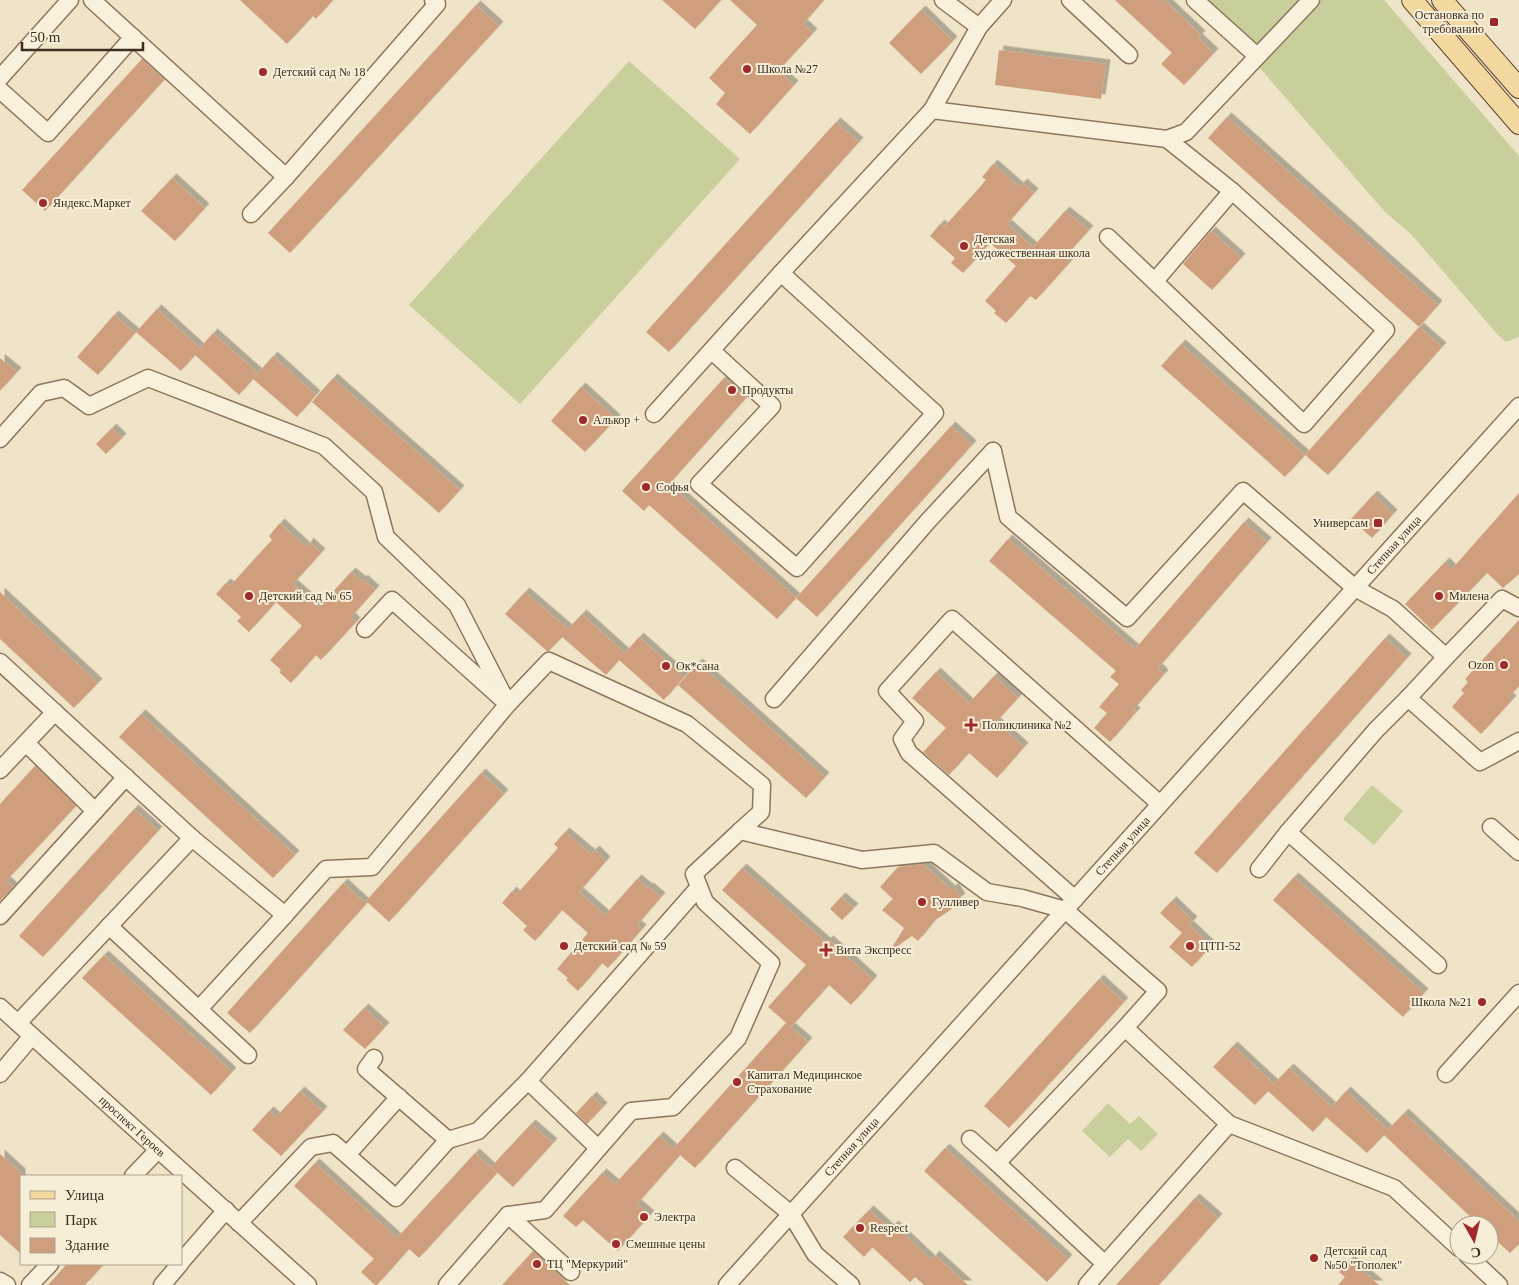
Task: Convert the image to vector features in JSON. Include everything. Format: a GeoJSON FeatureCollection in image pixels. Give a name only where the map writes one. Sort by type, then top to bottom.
{"type":"FeatureCollection","features":[{"type":"Feature","properties":{"kind":"main road"},"geometry":{"type":"LineString","coordinates":[[1412,0],[1519,124]]}},
{"type":"Feature","properties":{"kind":"main road"},"geometry":{"type":"LineString","coordinates":[[1442,0],[1519,88]]}},
{"type":"Feature","properties":{"kind":"street"},"geometry":{"type":"LineString","coordinates":[[0,78],[70,0]]}},
{"type":"Feature","properties":{"kind":"street"},"geometry":{"type":"LineString","coordinates":[[92,0],[286,177]]}},
{"type":"Feature","properties":{"kind":"street"},"geometry":{"type":"LineString","coordinates":[[251,214],[286,177],[437,4],[433,0]]}},
{"type":"Feature","properties":{"kind":"street"},"geometry":{"type":"LineString","coordinates":[[943,0],[979,27]]}},
{"type":"Feature","properties":{"kind":"street"},"geometry":{"type":"LineString","coordinates":[[654,414],[932,110],[979,27],[1003,0]]}},
{"type":"Feature","properties":{"kind":"street"},"geometry":{"type":"LineString","coordinates":[[1070,0],[1129,55]]}},
{"type":"Feature","properties":{"kind":"street"},"geometry":{"type":"LineString","coordinates":[[1195,0],[1257,56]]}},
{"type":"Feature","properties":{"kind":"street"},"geometry":{"type":"LineString","coordinates":[[932,110],[1167,139],[1186,132],[1310,0]]}},
{"type":"Feature","properties":{"kind":"street"},"geometry":{"type":"LineString","coordinates":[[0,90],[48,133],[133,37]]}},
{"type":"Feature","properties":{"kind":"street"},"geometry":{"type":"LineString","coordinates":[[1108,238],[1304,424],[1386,330],[1232,192],[1167,139]]}},
{"type":"Feature","properties":{"kind":"street"},"geometry":{"type":"LineString","coordinates":[[1155,281],[1232,192]]}},
{"type":"Feature","properties":{"kind":"street"},"geometry":{"type":"LineString","coordinates":[[712,351],[772,406],[699,484],[797,568],[935,413],[781,273]]}},
{"type":"Feature","properties":{"kind":"street"},"geometry":{"type":"LineString","coordinates":[[0,440],[41,393],[64,388],[89,406],[148,378],[324,446],[374,492],[386,537],[457,605],[508,704]]}},
{"type":"Feature","properties":{"kind":"street","name":"Степная улица"},"geometry":{"type":"LineString","coordinates":[[727,1285],[1519,406]]}},
{"type":"Feature","properties":{"kind":"street"},"geometry":{"type":"LineString","coordinates":[[774,699],[928,522],[993,451],[1008,517],[1127,618],[1243,491],[1355,588],[1393,609],[1446,657]]}},
{"type":"Feature","properties":{"kind":"street"},"geometry":{"type":"LineString","coordinates":[[1258,869],[1376,730],[1502,599],[1519,608]]}},
{"type":"Feature","properties":{"kind":"street"},"geometry":{"type":"LineString","coordinates":[[365,629],[392,600],[508,704]]}},
{"type":"Feature","properties":{"kind":"street"},"geometry":{"type":"LineString","coordinates":[[997,1163],[1158,991],[1070,904],[909,753],[902,739],[915,721],[887,692],[952,619],[1160,804]]}},
{"type":"Feature","properties":{"kind":"street"},"geometry":{"type":"LineString","coordinates":[[0,662],[192,838],[285,915]]}},
{"type":"Feature","properties":{"kind":"street"},"geometry":{"type":"LineString","coordinates":[[199,1009],[326,869],[372,867],[508,704],[549,662],[687,724],[762,785],[761,812],[694,874],[705,902],[771,963],[738,1038],[673,1107],[631,1111],[545,1210],[508,1215],[446,1285]]}},
{"type":"Feature","properties":{"kind":"street"},"geometry":{"type":"LineString","coordinates":[[1408,698],[1480,762],[1519,741]]}},
{"type":"Feature","properties":{"kind":"street"},"geometry":{"type":"LineString","coordinates":[[0,770],[55,712]]}},
{"type":"Feature","properties":{"kind":"street"},"geometry":{"type":"LineString","coordinates":[[26,743],[95,811]]}},
{"type":"Feature","properties":{"kind":"street"},"geometry":{"type":"LineString","coordinates":[[0,916],[126,777]]}},
{"type":"Feature","properties":{"kind":"street"},"geometry":{"type":"LineString","coordinates":[[1491,827],[1519,852]]}},
{"type":"Feature","properties":{"kind":"street"},"geometry":{"type":"LineString","coordinates":[[740,831],[862,860],[934,853],[987,892],[1070,904]]}},
{"type":"Feature","properties":{"kind":"street"},"geometry":{"type":"LineString","coordinates":[[1288,832],[1438,965]]}},
{"type":"Feature","properties":{"kind":"street"},"geometry":{"type":"LineString","coordinates":[[18,1023],[192,838]]}},
{"type":"Feature","properties":{"kind":"street"},"geometry":{"type":"LineString","coordinates":[[240,1223],[311,1147],[333,1142],[396,1198],[448,1140],[478,1131],[528,1081],[699,887]]}},
{"type":"Feature","properties":{"kind":"street"},"geometry":{"type":"LineString","coordinates":[[109,926],[248,1055]]}},
{"type":"Feature","properties":{"kind":"street"},"geometry":{"type":"LineString","coordinates":[[1446,1074],[1519,993]]}},
{"type":"Feature","properties":{"kind":"street","name":"проспект Героев"},"geometry":{"type":"LineString","coordinates":[[0,1007],[308,1285]]}},
{"type":"Feature","properties":{"kind":"street"},"geometry":{"type":"LineString","coordinates":[[1125,1028],[1229,1124],[1394,1188],[1449,1239]]}},
{"type":"Feature","properties":{"kind":"street"},"geometry":{"type":"LineString","coordinates":[[0,1074],[32,1036]]}},
{"type":"Feature","properties":{"kind":"street"},"geometry":{"type":"LineString","coordinates":[[374,1058],[366,1069],[448,1140]]}},
{"type":"Feature","properties":{"kind":"street"},"geometry":{"type":"LineString","coordinates":[[528,1081],[598,1148]]}},
{"type":"Feature","properties":{"kind":"street"},"geometry":{"type":"LineString","coordinates":[[347,1155],[399,1097]]}},
{"type":"Feature","properties":{"kind":"street"},"geometry":{"type":"LineString","coordinates":[[1087,1285],[1229,1124]]}},
{"type":"Feature","properties":{"kind":"street"},"geometry":{"type":"LineString","coordinates":[[970,1140],[1105,1264]]}},
{"type":"Feature","properties":{"kind":"street"},"geometry":{"type":"LineString","coordinates":[[134,1175],[158,1150]]}},
{"type":"Feature","properties":{"kind":"street"},"geometry":{"type":"LineString","coordinates":[[735,1168],[790,1214],[815,1254],[851,1285]]}},
{"type":"Feature","properties":{"kind":"street"},"geometry":{"type":"LineString","coordinates":[[182,1262],[226,1210]]}},
{"type":"Feature","properties":{"kind":"street"},"geometry":{"type":"LineString","coordinates":[[508,1215],[571,1272]]}},
{"type":"Feature","properties":{"kind":"street"},"geometry":{"type":"LineString","coordinates":[[30,1285],[49,1265]]}},
{"type":"Feature","properties":{"kind":"street"},"geometry":{"type":"LineString","coordinates":[[162,1285],[179,1265]]}},
{"type":"Feature","properties":{"kind":"street"},"geometry":{"type":"LineString","coordinates":[[1478,1265],[1499,1285]]}},
{"type":"Feature","properties":{"kind":"street"},"geometry":{"type":"LineString","coordinates":[[0,1281],[7,1285]]}},
{"type":"Feature","properties":{"kind":"green space"},"geometry":{"type":"Polygon","coordinates":[[[1209,0],[1302,0],[1257,46],[1209,0]]]}},
{"type":"Feature","properties":{"kind":"green space"},"geometry":{"type":"Polygon","coordinates":[[[1321,0],[1384,0],[1519,156],[1519,337],[1506,342],[1498,335],[1411,234],[1385,212],[1259,67],[1321,0]]]}},
{"type":"Feature","properties":{"kind":"green space"},"geometry":{"type":"Polygon","coordinates":[[[629,61],[740,159],[520,404],[409,305],[629,61]]]}},
{"type":"Feature","properties":{"kind":"green space"},"geometry":{"type":"Polygon","coordinates":[[[1372,785],[1403,811],[1374,845],[1343,819],[1372,785]]]}},
{"type":"Feature","properties":{"kind":"green space"},"geometry":{"type":"Polygon","coordinates":[[[1108,1103],[1130,1124],[1139,1116],[1158,1134],[1141,1151],[1128,1139],[1110,1157],[1082,1131],[1108,1103]]]}},
{"type":"Feature","properties":{"kind":"building"},"geometry":{"type":"Polygon","coordinates":[[[240,0],[333,0],[316,19],[313,16],[287,44],[240,0]]]}},
{"type":"Feature","properties":{"kind":"building"},"geometry":{"type":"Polygon","coordinates":[[[662,0],[721,0],[695,29],[662,0]]]}},
{"type":"Feature","properties":{"kind":"building","name":"Школа №27"},"geometry":{"type":"Polygon","coordinates":[[[730,0],[824,0],[803,24],[813,33],[778,71],[794,85],[750,134],[716,104],[725,93],[709,78],[757,25],[730,0]]]}},
{"type":"Feature","properties":{"kind":"building"},"geometry":{"type":"Polygon","coordinates":[[[1115,0],[1164,0],[1201,35],[1198,38],[1214,53],[1184,85],[1161,64],[1172,53],[1115,0]]]}},
{"type":"Feature","properties":{"kind":"building"},"geometry":{"type":"Polygon","coordinates":[[[476,5],[499,26],[290,253],[268,233],[476,5]]]}},
{"type":"Feature","properties":{"kind":"building"},"geometry":{"type":"Polygon","coordinates":[[[921,10],[953,41],[921,74],[889,43],[921,10]]]}},
{"type":"Feature","properties":{"kind":"building"},"geometry":{"type":"Polygon","coordinates":[[[999,50],[1106,64],[1101,99],[995,85],[999,50]]]}},
{"type":"Feature","properties":{"kind":"building"},"geometry":{"type":"Polygon","coordinates":[[[142,59],[164,80],[45,211],[22,190],[142,59]]]}},
{"type":"Feature","properties":{"kind":"building"},"geometry":{"type":"Polygon","coordinates":[[[1227,117],[1438,305],[1419,327],[1208,138],[1227,117]]]}},
{"type":"Feature","properties":{"kind":"building"},"geometry":{"type":"Polygon","coordinates":[[[836,122],[859,142],[669,352],[646,332],[836,122]]]}},
{"type":"Feature","properties":{"kind":"building","name":"Детская художественная школа"},"geometry":{"type":"Polygon","coordinates":[[[993,164],[1019,187],[1023,183],[1034,193],[1007,224],[1033,247],[1065,211],[1089,230],[1065,257],[1070,262],[1036,300],[1030,296],[1006,323],[994,313],[996,311],[985,301],[1016,266],[990,243],[963,273],[951,263],[955,258],[930,236],[940,224],[944,227],[986,180],[982,177],[993,164]]]}},
{"type":"Feature","properties":{"kind":"building"},"geometry":{"type":"Polygon","coordinates":[[[172,178],[205,208],[175,241],[141,211],[172,178]]]}},
{"type":"Feature","properties":{"kind":"building"},"geometry":{"type":"Polygon","coordinates":[[[1211,231],[1241,258],[1212,290],[1183,264],[1211,231]]]}},
{"type":"Feature","properties":{"kind":"building"},"geometry":{"type":"Polygon","coordinates":[[[157,309],[200,348],[213,333],[258,373],[239,395],[195,355],[181,371],[136,332],[157,309]]]}},
{"type":"Feature","properties":{"kind":"building"},"geometry":{"type":"Polygon","coordinates":[[[114,315],[135,333],[98,375],[77,357],[114,315]]]}},
{"type":"Feature","properties":{"kind":"building"},"geometry":{"type":"Polygon","coordinates":[[[1419,327],[1442,347],[1328,475],[1305,455],[1419,327]]]}},
{"type":"Feature","properties":{"kind":"building"},"geometry":{"type":"Polygon","coordinates":[[[1181,344],[1305,455],[1285,477],[1161,366],[1181,344]]]}},
{"type":"Feature","properties":{"kind":"building"},"geometry":{"type":"Polygon","coordinates":[[[273,356],[316,395],[297,417],[253,379],[273,356]]]}},
{"type":"Feature","properties":{"kind":"building"},"geometry":{"type":"Polygon","coordinates":[[[0,358],[17,372],[0,391],[0,358]]]}},
{"type":"Feature","properties":{"kind":"building"},"geometry":{"type":"Polygon","coordinates":[[[333,378],[460,490],[439,513],[312,402],[333,378]]]}},
{"type":"Feature","properties":{"kind":"building"},"geometry":{"type":"Polygon","coordinates":[[[724,378],[746,398],[669,484],[796,598],[777,619],[649,505],[644,511],[622,491],[724,378]]]}},
{"type":"Feature","properties":{"kind":"building","name":"Алькор +"},"geometry":{"type":"Polygon","coordinates":[[[581,387],[616,419],[585,452],[551,421],[581,387]]]}},
{"type":"Feature","properties":{"kind":"building"},"geometry":{"type":"Polygon","coordinates":[[[951,426],[972,445],[817,617],[796,598],[951,426]]]}},
{"type":"Feature","properties":{"kind":"building"},"geometry":{"type":"Polygon","coordinates":[[[112,428],[122,438],[106,454],[96,444],[112,428]]]}},
{"type":"Feature","properties":{"kind":"building"},"geometry":{"type":"Polygon","coordinates":[[[1519,493],[1519,574],[1503,588],[1487,573],[1432,630],[1405,604],[1445,562],[1452,569],[1519,493]]]}},
{"type":"Feature","properties":{"kind":"building"},"geometry":{"type":"Polygon","coordinates":[[[1373,495],[1393,514],[1372,538],[1351,519],[1373,495]]]}},
{"type":"Feature","properties":{"kind":"building"},"geometry":{"type":"Polygon","coordinates":[[[1244,522],[1267,542],[1158,668],[1164,674],[1133,710],[1136,712],[1110,742],[1094,728],[1107,713],[1099,707],[1119,684],[1110,677],[1116,671],[989,561],[1008,539],[1135,649],[1244,522]]]}},
{"type":"Feature","properties":{"kind":"building"},"geometry":{"type":"Polygon","coordinates":[[[280,523],[306,547],[309,542],[321,553],[293,584],[319,607],[351,572],[362,581],[363,579],[375,590],[351,617],[356,622],[321,660],[316,655],[291,683],[270,660],[302,626],[276,602],[249,632],[237,621],[241,617],[216,594],[226,583],[230,586],[272,540],[269,536],[280,523]]]}},
{"type":"Feature","properties":{"kind":"building"},"geometry":{"type":"Polygon","coordinates":[[[0,592],[98,683],[74,708],[0,639],[0,592]]]}},
{"type":"Feature","properties":{"kind":"building"},"geometry":{"type":"Polygon","coordinates":[[[525,592],[568,629],[582,614],[625,653],[639,637],[684,677],[664,700],[619,660],[606,675],[562,637],[547,651],[505,614],[525,592]]]}},
{"type":"Feature","properties":{"kind":"building"},"geometry":{"type":"Polygon","coordinates":[[[1519,620],[1519,686],[1509,697],[1512,700],[1481,734],[1452,707],[1464,693],[1461,690],[1468,682],[1465,679],[1519,620]]]}},
{"type":"Feature","properties":{"kind":"building"},"geometry":{"type":"Polygon","coordinates":[[[1385,638],[1407,658],[1217,873],[1194,853],[1385,638]]]}},
{"type":"Feature","properties":{"kind":"building"},"geometry":{"type":"Polygon","coordinates":[[[698,663],[825,777],[806,798],[678,685],[698,663]]]}},
{"type":"Feature","properties":{"kind":"building","name":"Поликлиника №2"},"geometry":{"type":"Polygon","coordinates":[[[936,672],[969,703],[994,676],[1018,698],[996,722],[1024,747],[997,778],[969,753],[949,775],[923,752],[946,728],[912,698],[936,672]]]}},
{"type":"Feature","properties":{"kind":"building"},"geometry":{"type":"Polygon","coordinates":[[[141,714],[295,855],[273,878],[119,737],[141,714]]]}},
{"type":"Feature","properties":{"kind":"building"},"geometry":{"type":"Polygon","coordinates":[[[35,766],[76,806],[6,881],[13,887],[0,901],[0,804],[35,766]]]}},
{"type":"Feature","properties":{"kind":"building"},"geometry":{"type":"Polygon","coordinates":[[[481,773],[504,794],[389,922],[366,901],[481,773]]]}},
{"type":"Feature","properties":{"kind":"building"},"geometry":{"type":"Polygon","coordinates":[[[134,809],[158,831],[43,957],[19,936],[134,809]]]}},
{"type":"Feature","properties":{"kind":"building"},"geometry":{"type":"Polygon","coordinates":[[[565,832],[591,854],[595,850],[606,861],[579,892],[605,915],[637,879],[661,897],[637,925],[642,929],[608,968],[602,963],[578,991],[566,980],[568,978],[557,969],[588,933],[562,910],[535,941],[523,930],[527,926],[502,903],[512,891],[516,895],[544,864],[558,848],[554,844],[565,832]]]}},
{"type":"Feature","properties":{"kind":"building","name":"Гулливер"},"geometry":{"type":"Polygon","coordinates":[[[923,864],[951,890],[954,887],[961,898],[950,906],[952,909],[935,920],[918,941],[912,936],[889,952],[904,928],[882,910],[893,899],[880,887],[898,867],[923,864]]]}},
{"type":"Feature","properties":{"kind":"building"},"geometry":{"type":"Polygon","coordinates":[[[742,868],[826,942],[829,940],[873,980],[851,1005],[829,985],[791,1027],[768,1007],[806,965],[722,890],[742,868]]]}},
{"type":"Feature","properties":{"kind":"building"},"geometry":{"type":"Polygon","coordinates":[[[1294,877],[1424,993],[1403,1017],[1273,900],[1294,877]]]}},
{"type":"Feature","properties":{"kind":"building"},"geometry":{"type":"Polygon","coordinates":[[[343,883],[366,904],[250,1033],[227,1013],[343,883]]]}},
{"type":"Feature","properties":{"kind":"building"},"geometry":{"type":"Polygon","coordinates":[[[841,897],[854,908],[842,920],[830,909],[841,897]]]}},
{"type":"Feature","properties":{"kind":"building","name":"ЦТП-52"},"geometry":{"type":"Polygon","coordinates":[[[1172,901],[1193,921],[1189,925],[1211,946],[1192,967],[1169,947],[1182,933],[1160,913],[1172,901]]]}},
{"type":"Feature","properties":{"kind":"building"},"geometry":{"type":"Polygon","coordinates":[[[104,955],[232,1072],[211,1095],[82,978],[104,955]]]}},
{"type":"Feature","properties":{"kind":"building"},"geometry":{"type":"Polygon","coordinates":[[[1099,979],[1124,1002],[1009,1128],[984,1106],[1099,979]]]}},
{"type":"Feature","properties":{"kind":"building"},"geometry":{"type":"Polygon","coordinates":[[[364,1008],[385,1027],[365,1049],[343,1030],[364,1008]]]}},
{"type":"Feature","properties":{"kind":"building"},"geometry":{"type":"Polygon","coordinates":[[[786,1023],[808,1042],[695,1168],[673,1149],[786,1023]]]}},
{"type":"Feature","properties":{"kind":"building"},"geometry":{"type":"Polygon","coordinates":[[[1233,1046],[1274,1084],[1289,1068],[1332,1107],[1346,1091],[1388,1130],[1404,1113],[1519,1221],[1519,1244],[1510,1253],[1499,1243],[1499,1215],[1468,1215],[1384,1135],[1367,1153],[1326,1117],[1313,1132],[1268,1091],[1255,1105],[1213,1067],[1233,1046]]]}},
{"type":"Feature","properties":{"kind":"building"},"geometry":{"type":"Polygon","coordinates":[[[300,1091],[323,1111],[281,1156],[252,1130],[269,1111],[276,1117],[300,1091]]]}},
{"type":"Feature","properties":{"kind":"building"},"geometry":{"type":"Polygon","coordinates":[[[592,1096],[603,1107],[587,1124],[576,1113],[592,1096]]]}},
{"type":"Feature","properties":{"kind":"building"},"geometry":{"type":"Polygon","coordinates":[[[531,1124],[553,1143],[513,1187],[491,1167],[531,1124]]]}},
{"type":"Feature","properties":{"kind":"building"},"geometry":{"type":"Polygon","coordinates":[[[659,1136],[680,1155],[637,1204],[650,1215],[618,1251],[583,1220],[576,1227],[563,1216],[602,1173],[615,1184],[659,1136]]]}},
{"type":"Feature","properties":{"kind":"building"},"geometry":{"type":"Polygon","coordinates":[[[945,1148],[1068,1259],[1047,1282],[924,1171],[945,1148]]]}},
{"type":"Feature","properties":{"kind":"building"},"geometry":{"type":"Polygon","coordinates":[[[475,1153],[497,1173],[419,1258],[409,1249],[377,1285],[361,1272],[374,1259],[294,1186],[315,1163],[397,1238],[475,1153]]]}},
{"type":"Feature","properties":{"kind":"building"},"geometry":{"type":"Polygon","coordinates":[[[0,1154],[21,1173],[20,1253],[0,1235],[0,1154]]]}},
{"type":"Feature","properties":{"kind":"building"},"geometry":{"type":"Polygon","coordinates":[[[1195,1198],[1218,1218],[1159,1285],[1116,1285],[1195,1198]]]}},
{"type":"Feature","properties":{"kind":"building"},"geometry":{"type":"Polygon","coordinates":[[[869,1210],[890,1229],[894,1225],[931,1260],[935,1255],[968,1285],[924,1285],[915,1277],[910,1282],[872,1247],[864,1257],[843,1237],[869,1210]]]}},
{"type":"Feature","properties":{"kind":"building","name":"ТЦ \"Меркурий\""},"geometry":{"type":"Polygon","coordinates":[[[533,1251],[550,1267],[570,1285],[502,1285],[533,1251]]]}},
{"type":"Feature","properties":{"kind":"building"},"geometry":{"type":"Polygon","coordinates":[[[1350,1260],[1379,1285],[1338,1285],[1345,1277],[1339,1272],[1350,1260]]]}},
{"type":"Feature","properties":{"kind":"building"},"geometry":{"type":"Polygon","coordinates":[[[66,1265],[103,1265],[85,1285],[48,1285],[66,1265]]]}},
{"type":"Feature","properties":{"kind":"place","name":"Остановка по требованию"},"geometry":{"type":"Point","coordinates":[1494,22]}},
{"type":"Feature","properties":{"kind":"place","name":"Школа №27"},"geometry":{"type":"Point","coordinates":[747,69]}},
{"type":"Feature","properties":{"kind":"place","name":"Детский сад № 18"},"geometry":{"type":"Point","coordinates":[263,72]}},
{"type":"Feature","properties":{"kind":"place","name":"Яндекс.Маркет"},"geometry":{"type":"Point","coordinates":[43,203]}},
{"type":"Feature","properties":{"kind":"place","name":"Детская художественная школа"},"geometry":{"type":"Point","coordinates":[964,246]}},
{"type":"Feature","properties":{"kind":"place","name":"Продукты"},"geometry":{"type":"Point","coordinates":[732,390]}},
{"type":"Feature","properties":{"kind":"place","name":"Алькор +"},"geometry":{"type":"Point","coordinates":[583,420]}},
{"type":"Feature","properties":{"kind":"place","name":"Софья"},"geometry":{"type":"Point","coordinates":[646,487]}},
{"type":"Feature","properties":{"kind":"place","name":"Универсам"},"geometry":{"type":"Point","coordinates":[1378,523]}},
{"type":"Feature","properties":{"kind":"place","name":"Детский сад № 65"},"geometry":{"type":"Point","coordinates":[249,596]}},
{"type":"Feature","properties":{"kind":"place","name":"Милена"},"geometry":{"type":"Point","coordinates":[1439,596]}},
{"type":"Feature","properties":{"kind":"place","name":"Ozon"},"geometry":{"type":"Point","coordinates":[1504,665]}},
{"type":"Feature","properties":{"kind":"place","name":"Ок*сана"},"geometry":{"type":"Point","coordinates":[666,666]}},
{"type":"Feature","properties":{"kind":"place","name":"Поликлиника №2"},"geometry":{"type":"Point","coordinates":[971,725]}},
{"type":"Feature","properties":{"kind":"place","name":"Гулливер"},"geometry":{"type":"Point","coordinates":[922,902]}},
{"type":"Feature","properties":{"kind":"place","name":"Детский сад № 59"},"geometry":{"type":"Point","coordinates":[564,946]}},
{"type":"Feature","properties":{"kind":"place","name":"ЦТП-52"},"geometry":{"type":"Point","coordinates":[1190,946]}},
{"type":"Feature","properties":{"kind":"place","name":"Вита Экспресс"},"geometry":{"type":"Point","coordinates":[826,950]}},
{"type":"Feature","properties":{"kind":"place","name":"Школа №21"},"geometry":{"type":"Point","coordinates":[1482,1002]}},
{"type":"Feature","properties":{"kind":"place","name":"Капитал Медицинское Страхование"},"geometry":{"type":"Point","coordinates":[737,1082]}},
{"type":"Feature","properties":{"kind":"place","name":"Электра"},"geometry":{"type":"Point","coordinates":[644,1217]}},
{"type":"Feature","properties":{"kind":"place","name":"Respect"},"geometry":{"type":"Point","coordinates":[860,1228]}},
{"type":"Feature","properties":{"kind":"place","name":"Смешные цены"},"geometry":{"type":"Point","coordinates":[616,1244]}},
{"type":"Feature","properties":{"kind":"place","name":"Детский сад №50 \"Тополек\""},"geometry":{"type":"Point","coordinates":[1314,1258]}},
{"type":"Feature","properties":{"kind":"place","name":"ТЦ \"Меркурий\""},"geometry":{"type":"Point","coordinates":[537,1264]}}]}
